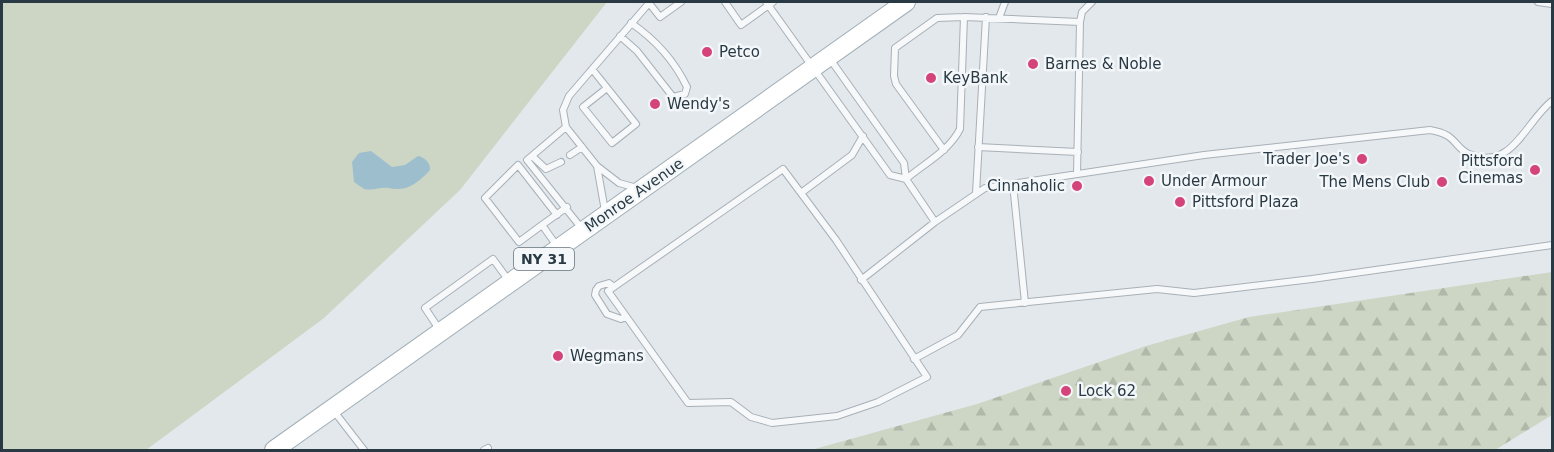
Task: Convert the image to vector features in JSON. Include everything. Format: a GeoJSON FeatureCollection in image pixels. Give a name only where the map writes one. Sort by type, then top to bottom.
{"type":"FeatureCollection","features":[{"type":"Feature","properties":{"kind":"main road","name":"Monroe Avenue"},"geometry":{"type":"LineString","coordinates":[[274,450],[821,61],[894,5]]}},
{"type":"Feature","properties":{"kind":"lane"},"geometry":{"type":"LineString","coordinates":[[643,188],[619,183],[597,166],[566,127],[563,110],[569,96],[649,2],[660,17],[681,2]]}},
{"type":"Feature","properties":{"kind":"lane"},"geometry":{"type":"LineString","coordinates":[[725,2],[741,25],[769,3],[821,61],[904,163],[906,178],[935,222]]}},
{"type":"Feature","properties":{"kind":"lane"},"geometry":{"type":"LineString","coordinates":[[999,18],[1005,2]]}},
{"type":"Feature","properties":{"kind":"lane"},"geometry":{"type":"LineString","coordinates":[[1077,174],[1080,22],[1082,12],[1092,2]]}},
{"type":"Feature","properties":{"kind":"lane"},"geometry":{"type":"LineString","coordinates":[[1538,2],[1551,3]]}},
{"type":"Feature","properties":{"kind":"lane"},"geometry":{"type":"LineString","coordinates":[[821,61],[862,136],[890,175],[906,178],[954,141],[960,129],[964,17]]}},
{"type":"Feature","properties":{"kind":"lane"},"geometry":{"type":"LineString","coordinates":[[976,194],[986,17]]}},
{"type":"Feature","properties":{"kind":"lane"},"geometry":{"type":"LineString","coordinates":[[944,150],[896,84],[895,48],[937,18],[986,17],[1080,22]]}},
{"type":"Feature","properties":{"kind":"lane"},"geometry":{"type":"LineString","coordinates":[[620,36],[637,51],[673,97],[685,94],[687,87],[663,49],[631,23]]}},
{"type":"Feature","properties":{"kind":"lane"},"geometry":{"type":"LineString","coordinates":[[592,69],[636,124],[612,143],[584,107],[607,88]]}},
{"type":"Feature","properties":{"kind":"lane"},"geometry":{"type":"LineString","coordinates":[[861,280],[935,222],[985,188],[1204,155],[1430,130],[1447,135],[1465,152],[1477,158],[1494,158],[1509,152],[1537,115],[1552,101]]}},
{"type":"Feature","properties":{"kind":"lane"},"geometry":{"type":"LineString","coordinates":[[530,158],[566,127]]}},
{"type":"Feature","properties":{"kind":"lane"},"geometry":{"type":"LineString","coordinates":[[801,193],[852,155],[862,136]]}},
{"type":"Feature","properties":{"kind":"lane"},"geometry":{"type":"LineString","coordinates":[[570,155],[582,147]]}},
{"type":"Feature","properties":{"kind":"lane"},"geometry":{"type":"LineString","coordinates":[[978,147],[1078,152]]}},
{"type":"Feature","properties":{"kind":"lane"},"geometry":{"type":"LineString","coordinates":[[530,158],[546,169],[561,162]]}},
{"type":"Feature","properties":{"kind":"lane"},"geometry":{"type":"LineString","coordinates":[[530,158],[584,230]]}},
{"type":"Feature","properties":{"kind":"lane"},"geometry":{"type":"LineString","coordinates":[[557,215],[518,165],[485,198],[519,242],[557,215],[567,207]]}},
{"type":"Feature","properties":{"kind":"lane"},"geometry":{"type":"LineString","coordinates":[[597,166],[604,193],[605,215]]}},
{"type":"Feature","properties":{"kind":"lane"},"geometry":{"type":"LineString","coordinates":[[783,169],[861,280],[927,377],[878,402],[837,416],[772,423],[751,417],[731,402],[688,403],[608,291],[783,169]]}},
{"type":"Feature","properties":{"kind":"lane"},"geometry":{"type":"LineString","coordinates":[[1013,184],[1025,303]]}},
{"type":"Feature","properties":{"kind":"lane"},"geometry":{"type":"LineString","coordinates":[[542,225],[559,248]]}},
{"type":"Feature","properties":{"kind":"lane"},"geometry":{"type":"LineString","coordinates":[[914,358],[958,334],[981,307],[1157,289],[1194,293],[1552,245]]}},
{"type":"Feature","properties":{"kind":"lane"},"geometry":{"type":"LineString","coordinates":[[441,332],[425,308],[493,259],[510,283]]}},
{"type":"Feature","properties":{"kind":"lane"},"geometry":{"type":"LineString","coordinates":[[614,287],[609,283],[603,284],[596,290],[595,295],[607,314],[621,319],[626,316]]}},
{"type":"Feature","properties":{"kind":"lane"},"geometry":{"type":"LineString","coordinates":[[332,410],[364,450]]}},
{"type":"Feature","properties":{"kind":"green space"},"geometry":{"type":"Polygon","coordinates":[[[2,2],[607,2],[460,190],[324,318],[146,450],[2,450],[2,2]]]}},
{"type":"Feature","properties":{"kind":"green space"},"geometry":{"type":"Polygon","coordinates":[[[1552,272],[1552,415],[1495,450],[811,450],[977,404],[1146,346],[1249,317],[1552,272]]]}},
{"type":"Feature","properties":{"kind":"water"},"geometry":{"type":"Polygon","coordinates":[[[371,151],[392,167],[405,165],[418,156],[425,159],[430,170],[416,183],[406,188],[364,189],[354,182],[352,162],[359,153],[371,151]]]}},
{"type":"Feature","properties":{"kind":"place","name":"Petco"},"geometry":{"type":"Point","coordinates":[707,52]}},
{"type":"Feature","properties":{"kind":"place","name":"Barnes & Noble"},"geometry":{"type":"Point","coordinates":[1033,64]}},
{"type":"Feature","properties":{"kind":"place","name":"KeyBank"},"geometry":{"type":"Point","coordinates":[931,78]}},
{"type":"Feature","properties":{"kind":"place","name":"Wendy's"},"geometry":{"type":"Point","coordinates":[655,104]}},
{"type":"Feature","properties":{"kind":"place","name":"Trader Joe's"},"geometry":{"type":"Point","coordinates":[1362,159]}},
{"type":"Feature","properties":{"kind":"place","name":"Pittsford Cinemas"},"geometry":{"type":"Point","coordinates":[1535,170]}},
{"type":"Feature","properties":{"kind":"place","name":"Under Armour"},"geometry":{"type":"Point","coordinates":[1149,181]}},
{"type":"Feature","properties":{"kind":"place","name":"The Mens Club"},"geometry":{"type":"Point","coordinates":[1442,182]}},
{"type":"Feature","properties":{"kind":"place","name":"Cinnaholic"},"geometry":{"type":"Point","coordinates":[1077,186]}},
{"type":"Feature","properties":{"kind":"place","name":"Pittsford Plaza"},"geometry":{"type":"Point","coordinates":[1180,202]}},
{"type":"Feature","properties":{"kind":"place","name":"Wegmans"},"geometry":{"type":"Point","coordinates":[558,356]}},
{"type":"Feature","properties":{"kind":"place","name":"Lock 62"},"geometry":{"type":"Point","coordinates":[1066,391]}}]}
